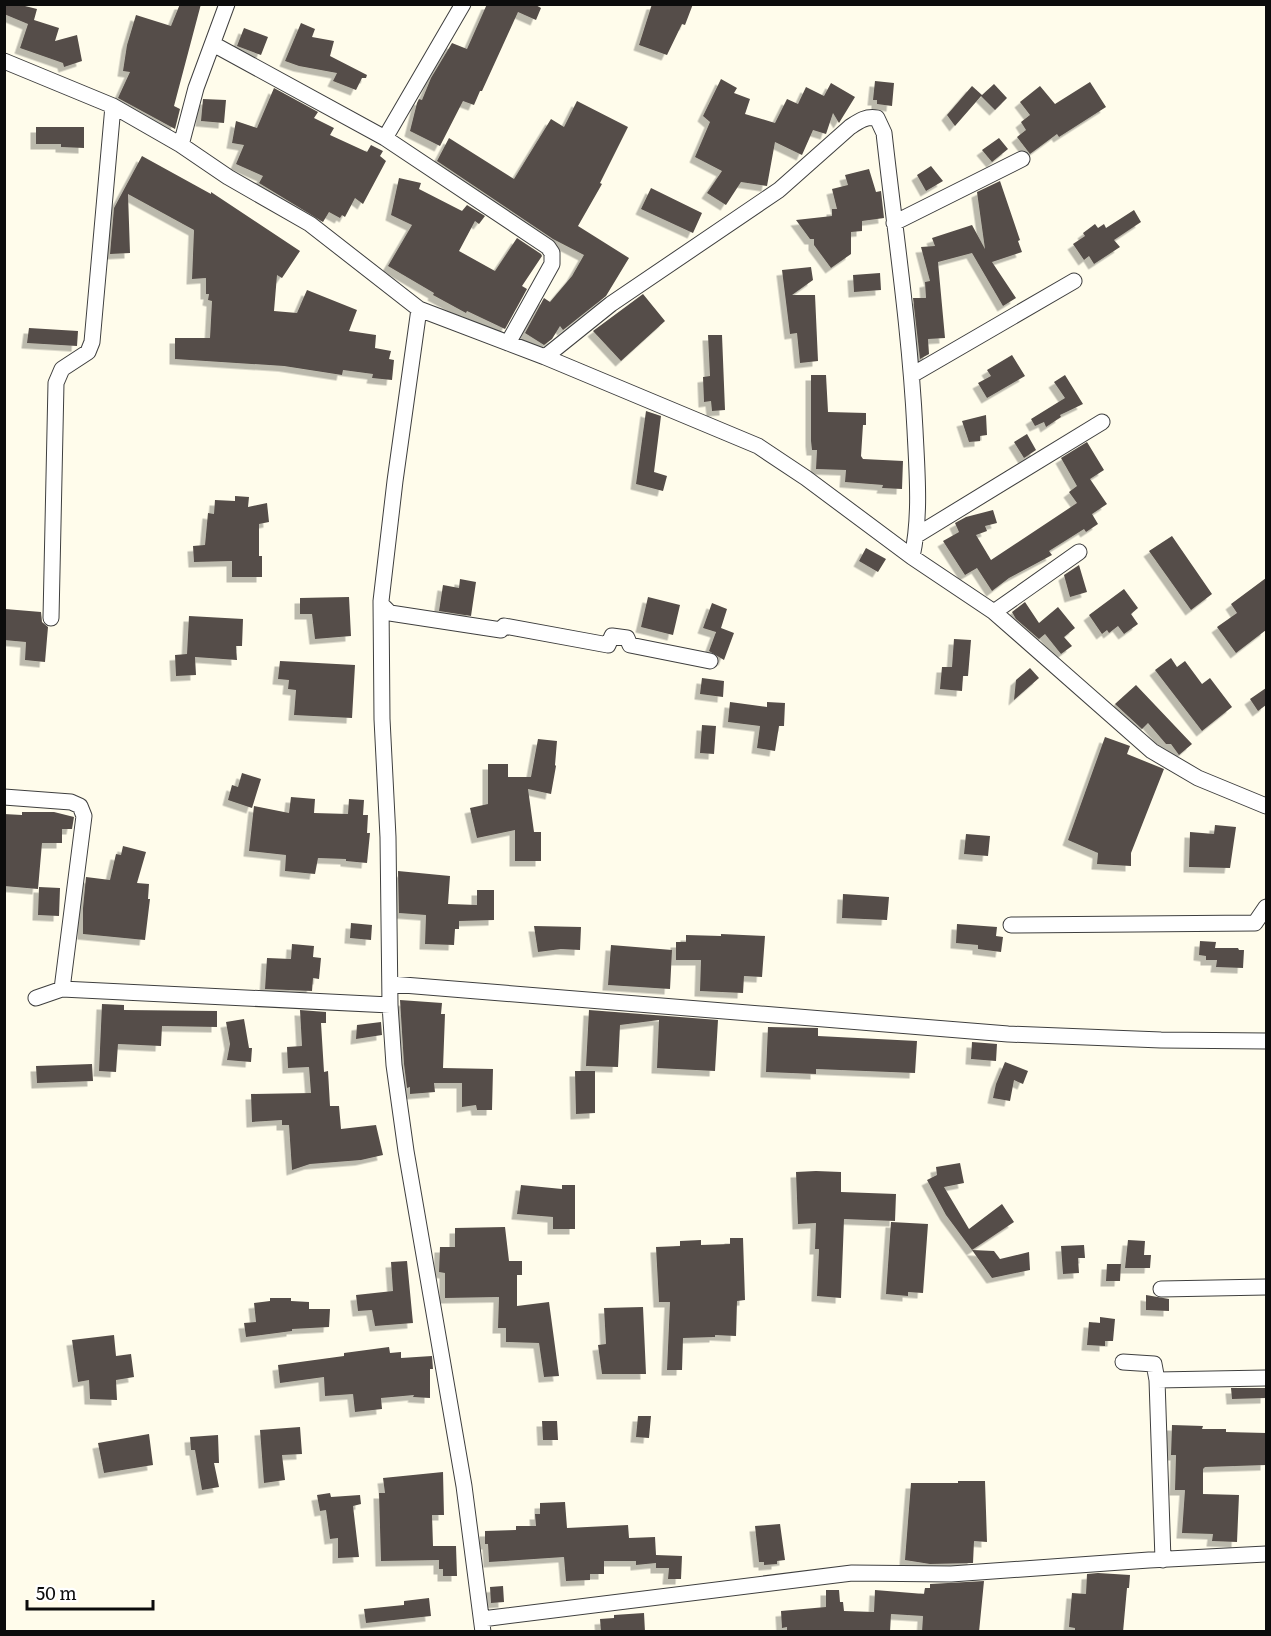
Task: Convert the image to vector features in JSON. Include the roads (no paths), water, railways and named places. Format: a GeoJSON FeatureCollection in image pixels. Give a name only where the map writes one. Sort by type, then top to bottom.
{"type":"FeatureCollection","features":[{"type":"Feature","properties":{"kind":"street"},"geometry":{"type":"LineString","coordinates":[[181,145],[196,88],[227,4]]}},
{"type":"Feature","properties":{"kind":"street"},"geometry":{"type":"LineString","coordinates":[[385,138],[463,4]]}},
{"type":"Feature","properties":{"kind":"street"},"geometry":{"type":"LineString","coordinates":[[213,44],[385,138],[548,247],[552,253],[552,264],[508,343]]}},
{"type":"Feature","properties":{"kind":"street"},"geometry":{"type":"LineString","coordinates":[[4,61],[113,106],[181,145],[228,177],[310,224],[419,309],[544,357],[758,446],[806,478],[912,558],[994,612],[1152,751],[1198,778],[1266,806]]}},
{"type":"Feature","properties":{"kind":"street"},"geometry":{"type":"LineString","coordinates":[[51,618],[56,383],[62,369],[87,352],[92,342],[113,106]]}},
{"type":"Feature","properties":{"kind":"street"},"geometry":{"type":"LineString","coordinates":[[544,357],[611,304],[779,190],[850,127],[871,117],[877,118],[884,133],[912,375],[917,458],[917,535],[912,558]]}},
{"type":"Feature","properties":{"kind":"street"},"geometry":{"type":"LineString","coordinates":[[894,223],[1022,159]]}},
{"type":"Feature","properties":{"kind":"street"},"geometry":{"type":"LineString","coordinates":[[912,375],[1074,281]]}},
{"type":"Feature","properties":{"kind":"street"},"geometry":{"type":"LineString","coordinates":[[419,309],[381,604],[390,1005],[394,1065],[402,1119],[464,1486],[482,1625],[852,1573],[951,1574],[1266,1554]]}},
{"type":"Feature","properties":{"kind":"street"},"geometry":{"type":"LineString","coordinates":[[917,535],[1102,422]]}},
{"type":"Feature","properties":{"kind":"street"},"geometry":{"type":"LineString","coordinates":[[994,612],[1078,552]]}},
{"type":"Feature","properties":{"kind":"street"},"geometry":{"type":"LineString","coordinates":[[381,604],[390,613],[501,630],[504,626],[608,645],[612,636],[627,638],[630,645],[710,661]]}},
{"type":"Feature","properties":{"kind":"street"},"geometry":{"type":"LineString","coordinates":[[4,797],[71,802],[80,806],[84,816],[62,989]]}},
{"type":"Feature","properties":{"kind":"street"},"geometry":{"type":"LineString","coordinates":[[1011,925],[1255,923],[1266,907]]}},
{"type":"Feature","properties":{"kind":"street"},"geometry":{"type":"LineString","coordinates":[[391,984],[1008,1034],[1161,1040],[1266,1041]]}},
{"type":"Feature","properties":{"kind":"street"},"geometry":{"type":"LineString","coordinates":[[36,999],[62,989],[390,1005]]}},
{"type":"Feature","properties":{"kind":"street"},"geometry":{"type":"LineString","coordinates":[[1161,1289],[1266,1287]]}},
{"type":"Feature","properties":{"kind":"street"},"geometry":{"type":"LineString","coordinates":[[1124,1362],[1154,1364],[1157,1380],[1163,1560]]}},
{"type":"Feature","properties":{"kind":"street"},"geometry":{"type":"LineString","coordinates":[[1157,1380],[1266,1378]]}}]}
